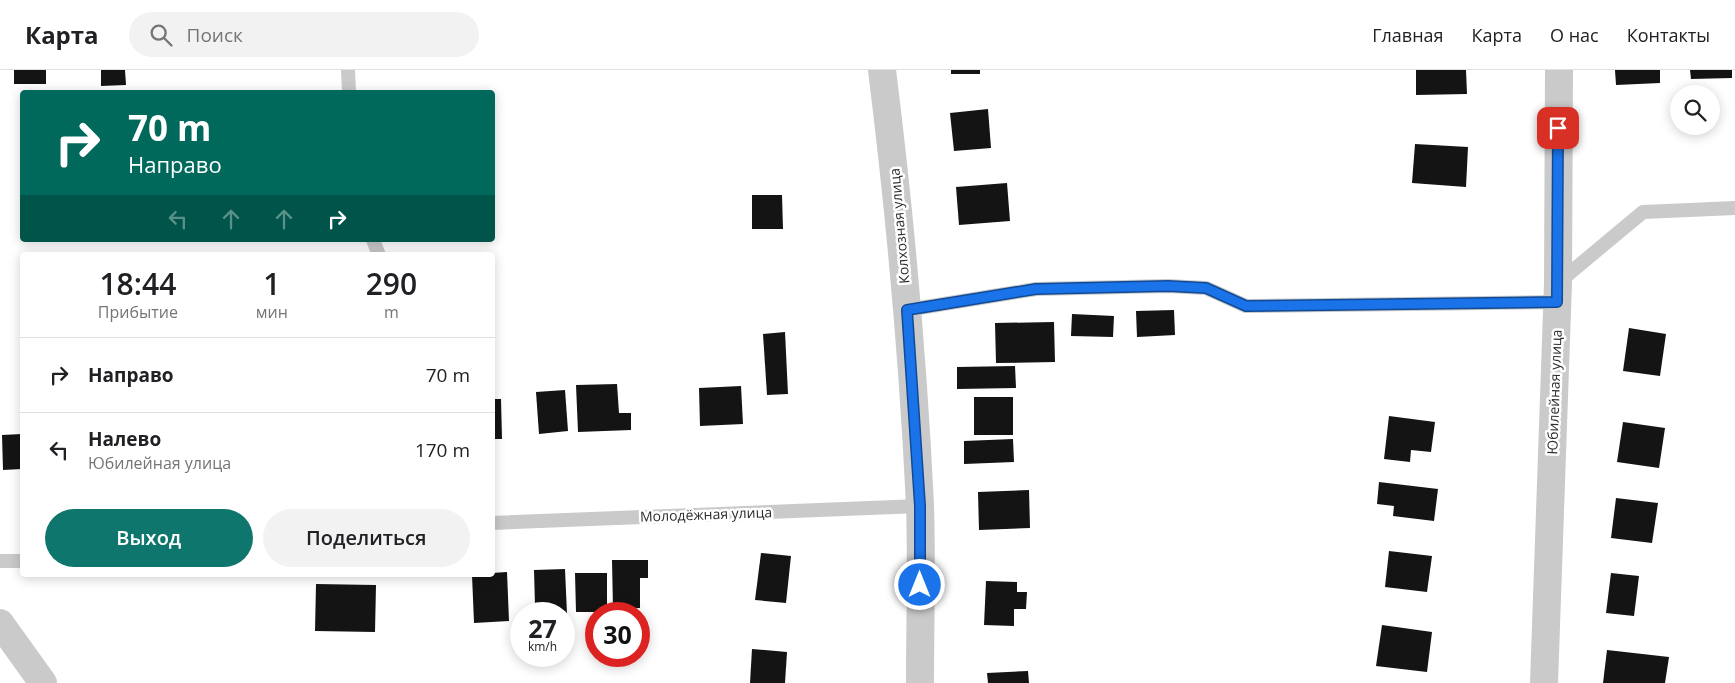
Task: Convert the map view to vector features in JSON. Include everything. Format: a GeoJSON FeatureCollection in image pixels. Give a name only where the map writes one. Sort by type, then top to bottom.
{"type":"FeatureCollection","features":[{"type":"Feature","properties":{"kind":"street","name":"Колхозная улица"},"geometry":{"type":"LineString","coordinates":[[882,70],[895,175],[907,310],[920,506],[920,683]]}},
{"type":"Feature","properties":{"kind":"street","name":"Юбилейная улица"},"geometry":{"type":"LineString","coordinates":[[1544,683],[1558,292],[1559,70]]}},
{"type":"Feature","properties":{"kind":"street"},"geometry":{"type":"LineString","coordinates":[[0,623],[43,683]]}},
{"type":"Feature","properties":{"kind":"lane"},"geometry":{"type":"LineString","coordinates":[[348,70],[349,90]]}},
{"type":"Feature","properties":{"kind":"lane"},"geometry":{"type":"LineString","coordinates":[[907,310],[1036,289],[1168,286],[1206,288],[1246,306],[1558,292],[1643,212],[1735,208]]}},
{"type":"Feature","properties":{"kind":"lane","name":"Молодёжная улица"},"geometry":{"type":"LineString","coordinates":[[495,523],[920,506]]}},
{"type":"Feature","properties":{"kind":"lane"},"geometry":{"type":"LineString","coordinates":[[0,561],[20,561]]}},
{"type":"Feature","properties":{"kind":"building"},"geometry":{"type":"Polygon","coordinates":[[[14,70],[46,70],[46,84],[14,84],[14,70]]]}},
{"type":"Feature","properties":{"kind":"building"},"geometry":{"type":"Polygon","coordinates":[[[101,70],[125,70],[126,85],[101,86],[101,70]]]}},
{"type":"Feature","properties":{"kind":"building"},"geometry":{"type":"Polygon","coordinates":[[[951,70],[980,70],[980,74],[951,74],[951,70]]]}},
{"type":"Feature","properties":{"kind":"building"},"geometry":{"type":"Polygon","coordinates":[[[1416,70],[1466,70],[1467,94],[1416,95],[1416,70]]]}},
{"type":"Feature","properties":{"kind":"building"},"geometry":{"type":"Polygon","coordinates":[[[1615,70],[1660,70],[1660,83],[1616,85],[1615,70]]]}},
{"type":"Feature","properties":{"kind":"building"},"geometry":{"type":"Polygon","coordinates":[[[1690,70],[1732,70],[1732,78],[1691,79],[1690,70]]]}},
{"type":"Feature","properties":{"kind":"building"},"geometry":{"type":"Polygon","coordinates":[[[988,109],[991,148],[954,151],[950,113],[988,109]]]}},
{"type":"Feature","properties":{"kind":"building"},"geometry":{"type":"Polygon","coordinates":[[[1415,144],[1468,147],[1466,187],[1412,183],[1415,144]]]}},
{"type":"Feature","properties":{"kind":"building"},"geometry":{"type":"Polygon","coordinates":[[[1007,183],[1010,221],[959,225],[956,187],[1007,183]]]}},
{"type":"Feature","properties":{"kind":"building"},"geometry":{"type":"Polygon","coordinates":[[[752,195],[782,195],[783,229],[752,229],[752,195]]]}},
{"type":"Feature","properties":{"kind":"building"},"geometry":{"type":"Polygon","coordinates":[[[1174,310],[1175,335],[1137,337],[1136,311],[1174,310]]]}},
{"type":"Feature","properties":{"kind":"building"},"geometry":{"type":"Polygon","coordinates":[[[1072,314],[1114,316],[1113,337],[1071,336],[1072,314]]]}},
{"type":"Feature","properties":{"kind":"building"},"geometry":{"type":"Polygon","coordinates":[[[1054,322],[1055,362],[996,363],[995,323],[1054,322]]]}},
{"type":"Feature","properties":{"kind":"building"},"geometry":{"type":"Polygon","coordinates":[[[1629,328],[1666,334],[1660,376],[1623,371],[1629,328]]]}},
{"type":"Feature","properties":{"kind":"building"},"geometry":{"type":"Polygon","coordinates":[[[785,332],[788,394],[767,395],[763,334],[785,332]]]}},
{"type":"Feature","properties":{"kind":"building"},"geometry":{"type":"Polygon","coordinates":[[[1015,366],[1016,388],[957,389],[957,367],[1015,366]]]}},
{"type":"Feature","properties":{"kind":"building"},"geometry":{"type":"Polygon","coordinates":[[[617,384],[619,413],[631,413],[631,430],[578,432],[576,385],[617,384]]]}},
{"type":"Feature","properties":{"kind":"building"},"geometry":{"type":"Polygon","coordinates":[[[741,386],[743,424],[700,426],[699,388],[741,386]]]}},
{"type":"Feature","properties":{"kind":"building"},"geometry":{"type":"Polygon","coordinates":[[[565,390],[568,431],[539,434],[536,392],[565,390]]]}},
{"type":"Feature","properties":{"kind":"building"},"geometry":{"type":"Polygon","coordinates":[[[974,397],[1013,397],[1013,435],[974,435],[974,397]]]}},
{"type":"Feature","properties":{"kind":"building"},"geometry":{"type":"Polygon","coordinates":[[[495,399],[501,399],[502,439],[495,439],[495,399]]]}},
{"type":"Feature","properties":{"kind":"building"},"geometry":{"type":"Polygon","coordinates":[[[1389,416],[1435,422],[1431,452],[1411,450],[1410,462],[1384,459],[1389,416]]]}},
{"type":"Feature","properties":{"kind":"building"},"geometry":{"type":"Polygon","coordinates":[[[1623,422],[1665,428],[1659,468],[1617,462],[1623,422]]]}},
{"type":"Feature","properties":{"kind":"building"},"geometry":{"type":"Polygon","coordinates":[[[20,434],[20,469],[3,470],[2,435],[20,434]]]}},
{"type":"Feature","properties":{"kind":"building"},"geometry":{"type":"Polygon","coordinates":[[[1013,439],[1014,462],[964,464],[964,441],[1013,439]]]}},
{"type":"Feature","properties":{"kind":"building"},"geometry":{"type":"Polygon","coordinates":[[[1379,482],[1438,489],[1434,521],[1393,516],[1394,506],[1377,504],[1379,482]]]}},
{"type":"Feature","properties":{"kind":"building"},"geometry":{"type":"Polygon","coordinates":[[[1029,490],[1030,528],[979,530],[978,492],[1029,490]]]}},
{"type":"Feature","properties":{"kind":"building"},"geometry":{"type":"Polygon","coordinates":[[[1616,498],[1658,503],[1652,543],[1611,538],[1616,498]]]}},
{"type":"Feature","properties":{"kind":"building"},"geometry":{"type":"Polygon","coordinates":[[[1389,551],[1432,556],[1427,592],[1385,587],[1389,551]]]}},
{"type":"Feature","properties":{"kind":"building"},"geometry":{"type":"Polygon","coordinates":[[[761,553],[791,556],[786,603],[755,600],[761,553]]]}},
{"type":"Feature","properties":{"kind":"building"},"geometry":{"type":"Polygon","coordinates":[[[612,560],[648,560],[648,578],[640,578],[640,602],[613,602],[612,560]]]}},
{"type":"Feature","properties":{"kind":"building"},"geometry":{"type":"Polygon","coordinates":[[[565,569],[566,602],[535,602],[534,570],[565,569]]]}},
{"type":"Feature","properties":{"kind":"building"},"geometry":{"type":"Polygon","coordinates":[[[507,572],[509,621],[474,623],[472,577],[495,577],[495,573],[507,572]]]}},
{"type":"Feature","properties":{"kind":"building"},"geometry":{"type":"Polygon","coordinates":[[[575,573],[607,573],[607,602],[585,602],[585,612],[576,612],[575,573]]]}},
{"type":"Feature","properties":{"kind":"building"},"geometry":{"type":"Polygon","coordinates":[[[1611,573],[1639,576],[1634,616],[1606,613],[1611,573]]]}},
{"type":"Feature","properties":{"kind":"building"},"geometry":{"type":"Polygon","coordinates":[[[986,581],[1017,582],[1017,592],[1027,592],[1026,609],[1014,609],[1014,626],[984,625],[986,581]]]}},
{"type":"Feature","properties":{"kind":"building"},"geometry":{"type":"Polygon","coordinates":[[[316,584],[376,585],[375,632],[315,631],[316,584]]]}},
{"type":"Feature","properties":{"kind":"building"},"geometry":{"type":"Polygon","coordinates":[[[1382,625],[1432,632],[1427,672],[1376,666],[1382,625]]]}},
{"type":"Feature","properties":{"kind":"building"},"geometry":{"type":"Polygon","coordinates":[[[752,649],[787,652],[785,683],[750,683],[752,649]]]}},
{"type":"Feature","properties":{"kind":"building"},"geometry":{"type":"Polygon","coordinates":[[[1607,650],[1669,657],[1665,683],[1603,683],[1607,650]]]}},
{"type":"Feature","properties":{"kind":"building"},"geometry":{"type":"Polygon","coordinates":[[[1028,671],[1029,683],[988,683],[987,673],[1028,671]]]}},
{"type":"Feature","properties":{"kind":"route"},"geometry":{"type":"LineString","coordinates":[[920,585],[920,506],[907,310],[1036,289],[1168,286],[1206,288],[1246,306],[1557,302],[1558,128]]}}]}
